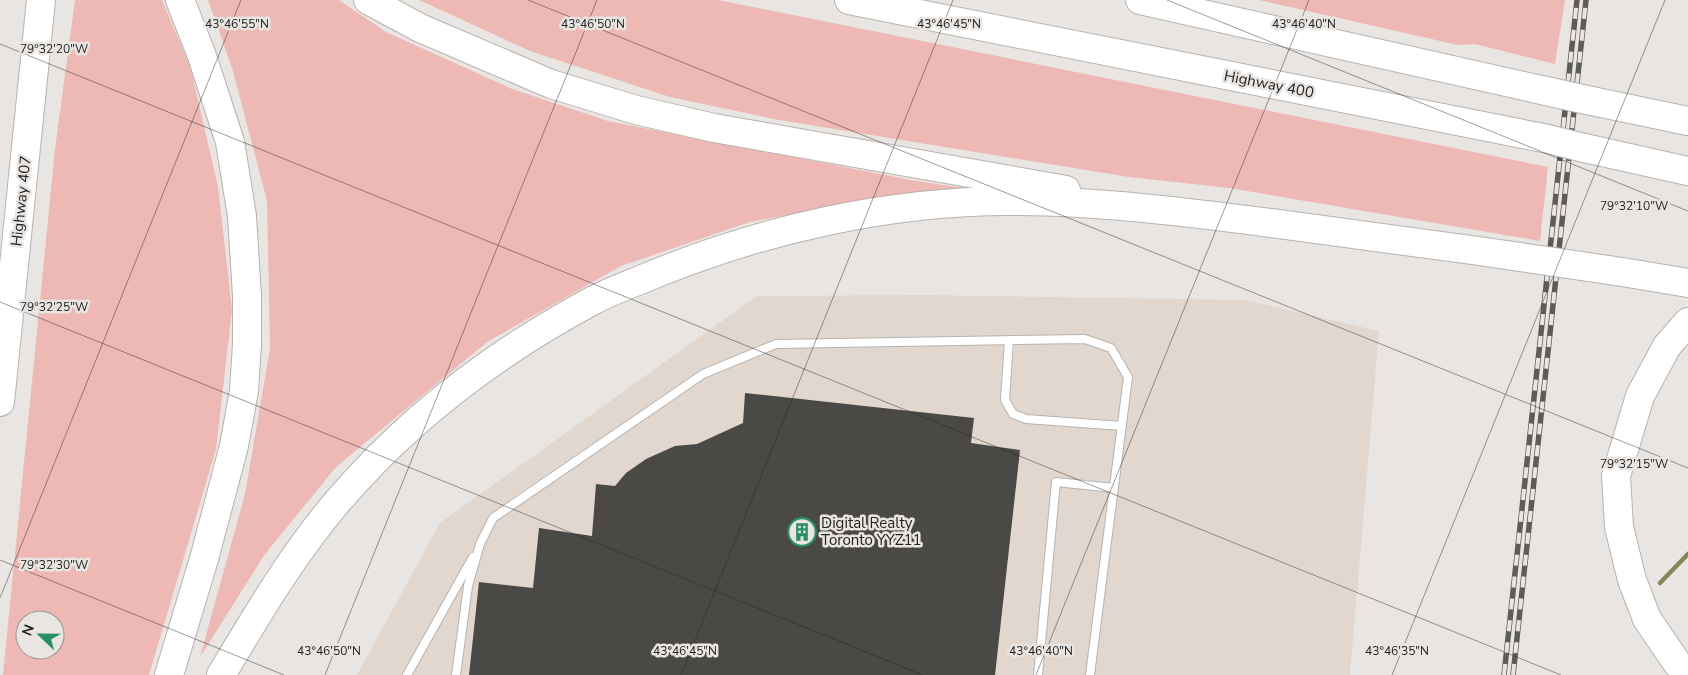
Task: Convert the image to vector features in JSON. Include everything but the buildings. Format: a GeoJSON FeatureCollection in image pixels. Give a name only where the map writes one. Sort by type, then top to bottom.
{"type":"FeatureCollection","features":[{"type":"Feature","properties":{"kind":"highway","name":"Highway 407"},"geometry":{"type":"LineString","coordinates":[[0,402],[41,0]]}},
{"type":"Feature","properties":{"kind":"highway"},"geometry":{"type":"LineString","coordinates":[[169,675],[204,559],[234,446],[244,391],[248,296],[242,216],[230,142],[202,56],[180,0]]}},
{"type":"Feature","properties":{"kind":"highway"},"geometry":{"type":"LineString","coordinates":[[368,0],[420,28],[551,84],[636,110],[714,128],[996,176],[1180,211]]}},
{"type":"Feature","properties":{"kind":"highway","name":"Highway 400"},"geometry":{"type":"LineString","coordinates":[[849,0],[1548,139],[1688,171]]}},
{"type":"Feature","properties":{"kind":"highway"},"geometry":{"type":"LineString","coordinates":[[1140,0],[1688,121]]}},
{"type":"Feature","properties":{"kind":"highway"},"geometry":{"type":"LineString","coordinates":[[221,675],[288,566],[329,512],[371,465],[439,402],[519,344],[596,299],[686,261],[770,234],[856,214],[934,205],[1009,201],[1096,204],[1180,211],[1479,251],[1688,283]]}},
{"type":"Feature","properties":{"kind":"highway"},"geometry":{"type":"LineString","coordinates":[[1688,322],[1668,346],[1640,396],[1616,476],[1619,527],[1632,580],[1647,619],[1677,663],[1688,674]]}},
{"type":"Feature","properties":{"kind":"lane"},"geometry":{"type":"LineString","coordinates":[[407,675],[493,518],[703,374],[776,344],[1085,339],[1111,348],[1128,377],[1090,675]]}},
{"type":"Feature","properties":{"kind":"lane"},"geometry":{"type":"LineString","coordinates":[[1010,340],[1005,400],[1013,414],[1026,419],[1122,426]]}},
{"type":"Feature","properties":{"kind":"lane"},"geometry":{"type":"LineString","coordinates":[[1038,675],[1056,482],[1114,488]]}},
{"type":"Feature","properties":{"kind":"lane"},"geometry":{"type":"LineString","coordinates":[[456,675],[468,586],[480,544]]}},
{"type":"Feature","properties":{"kind":"shaded area"},"geometry":{"type":"Polygon","coordinates":[[[75,0],[162,0],[191,69],[218,187],[232,310],[216,449],[149,675],[3,675],[55,149],[75,0]]]}},
{"type":"Feature","properties":{"kind":"shaded area"},"geometry":{"type":"Polygon","coordinates":[[[208,0],[339,0],[386,32],[512,89],[608,121],[911,180],[989,192],[875,199],[750,222],[621,266],[487,342],[336,467],[265,554],[200,657],[245,494],[270,348],[267,201],[233,71],[208,0]]]}},
{"type":"Feature","properties":{"kind":"shaded area"},"geometry":{"type":"Polygon","coordinates":[[[419,0],[718,0],[1548,167],[1540,241],[1229,188],[1129,177],[779,120],[670,97],[530,51],[419,0]]]}},
{"type":"Feature","properties":{"kind":"shaded area"},"geometry":{"type":"Polygon","coordinates":[[[1259,0],[1565,0],[1555,64],[1475,44],[1458,45],[1259,0]]]}},
{"type":"Feature","properties":{"kind":"shaded area"},"geometry":{"type":"Polygon","coordinates":[[[925,295],[1245,300],[1379,331],[1350,675],[357,675],[440,523],[757,296],[925,295]]]}},
{"type":"Feature","properties":{"kind":"waterway"},"geometry":{"type":"LineString","coordinates":[[1660,583],[1688,554]]}},
{"type":"Feature","properties":{"kind":"railway"},"geometry":{"type":"LineString","coordinates":[[1504,675],[1577,0]]}},
{"type":"Feature","properties":{"kind":"railway"},"geometry":{"type":"LineString","coordinates":[[1513,675],[1586,0]]}},
{"type":"Feature","properties":{"kind":"place","name":"Digital Realty Toronto YYZ11"},"geometry":{"type":"Point","coordinates":[802,532]}}]}
